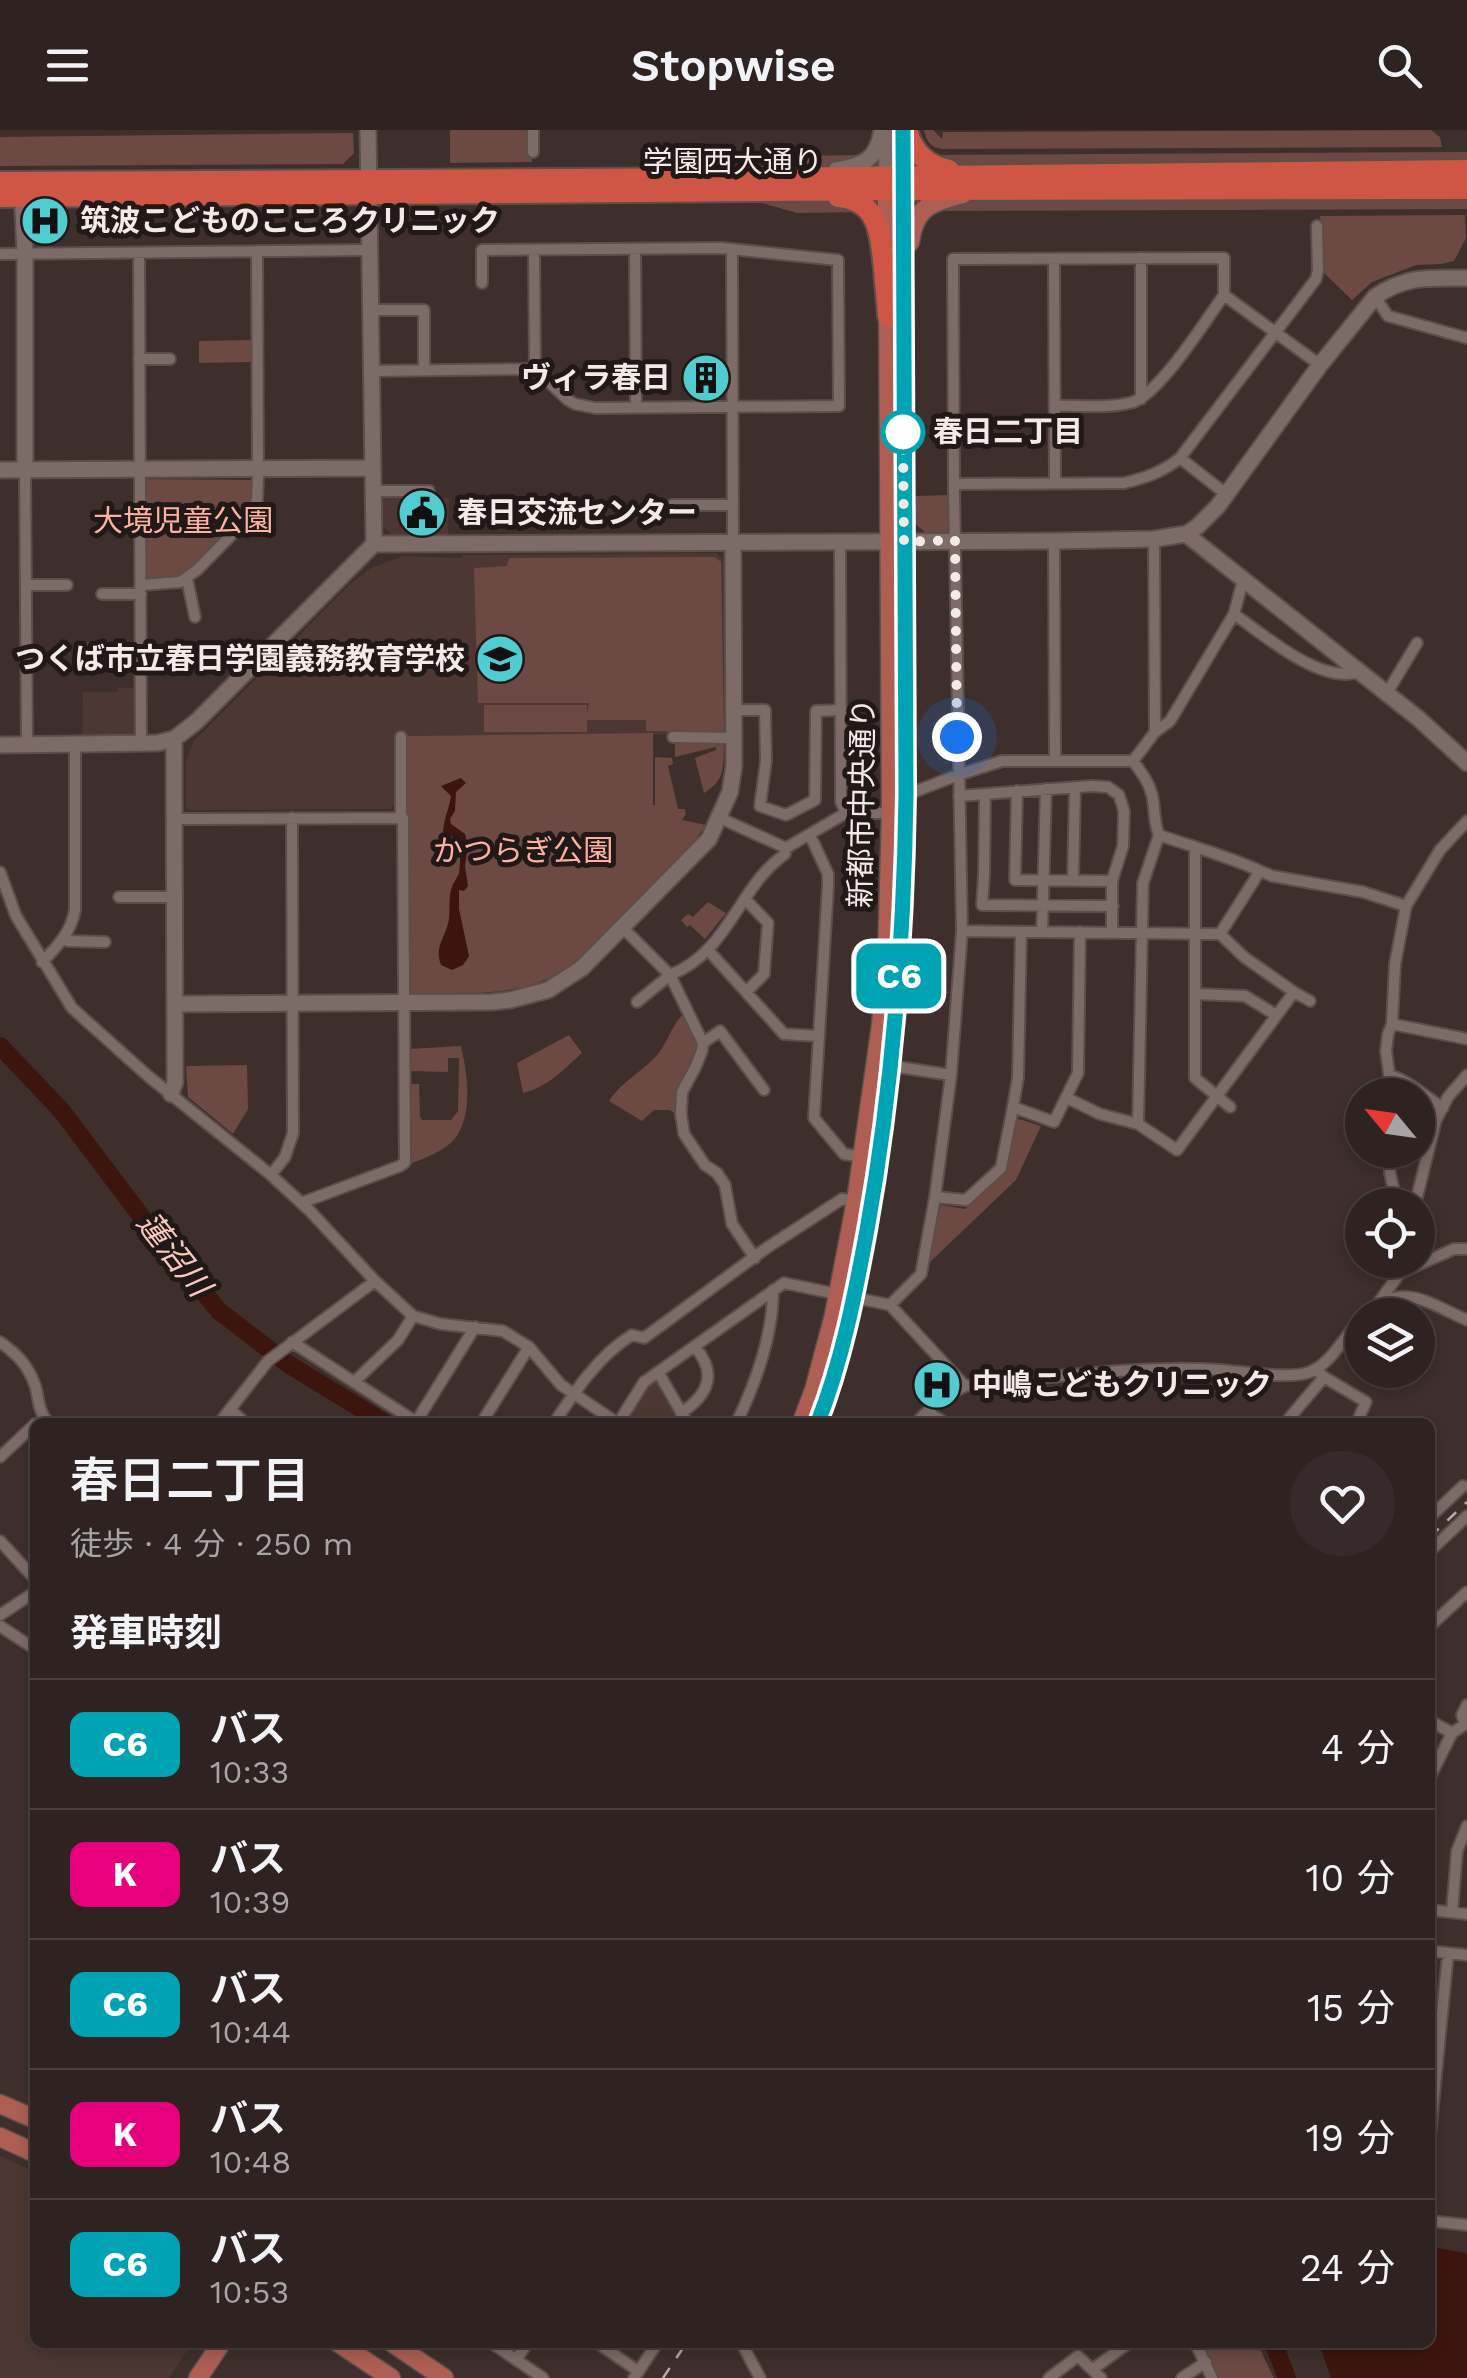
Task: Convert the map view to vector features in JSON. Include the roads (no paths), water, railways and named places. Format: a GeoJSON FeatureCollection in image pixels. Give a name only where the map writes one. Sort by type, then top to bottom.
{"type":"FeatureCollection","features":[{"type":"Feature","properties":{"kind":"highway"},"geometry":{"type":"LineString","coordinates":[[905,130],[912,146],[927,162],[973,183]]}},
{"type":"Feature","properties":{"kind":"highway","name":"学園西大通り"},"geometry":{"type":"LineString","coordinates":[[973,183],[1467,170]]}},
{"type":"Feature","properties":{"kind":"highway","name":"学園西大通り"},"geometry":{"type":"LineString","coordinates":[[0,182],[22,189],[973,183],[1467,189]]}},
{"type":"Feature","properties":{"kind":"highway"},"geometry":{"type":"LineString","coordinates":[[783,185],[800,198],[850,198],[869,210],[880,236],[895,317]]}},
{"type":"Feature","properties":{"kind":"highway","name":"学園西大通り"},"geometry":{"type":"LineString","coordinates":[[0,197],[22,189]]}},
{"type":"Feature","properties":{"kind":"main road","name":"新都市中央通り"},"geometry":{"type":"LineString","coordinates":[[816,1418],[814,1390],[846,1297],[876,1180],[892,1066],[904,900],[906,795],[897,542],[895,183]]}},
{"type":"Feature","properties":{"kind":"main road"},"geometry":{"type":"LineString","coordinates":[[895,317],[912,226],[931,204],[973,183]]}},
{"type":"Feature","properties":{"kind":"main road","name":"新都市中央通り"},"geometry":{"type":"LineString","coordinates":[[846,1297],[887,956],[897,542]]}},
{"type":"Feature","properties":{"kind":"main road"},"geometry":{"type":"LineString","coordinates":[[0,2104],[30,2117]]}},
{"type":"Feature","properties":{"kind":"main road"},"geometry":{"type":"LineString","coordinates":[[0,2137],[30,2151]]}},
{"type":"Feature","properties":{"kind":"main road"},"geometry":{"type":"LineString","coordinates":[[198,2378],[218,2348]]}},
{"type":"Feature","properties":{"kind":"main road"},"geometry":{"type":"LineString","coordinates":[[345,2348],[379,2375]]}},
{"type":"Feature","properties":{"kind":"main road"},"geometry":{"type":"LineString","coordinates":[[400,2348],[444,2378]]}},
{"type":"Feature","properties":{"kind":"street"},"geometry":{"type":"LineString","coordinates":[[368,130],[374,544]]}},
{"type":"Feature","properties":{"kind":"street"},"geometry":{"type":"LineString","coordinates":[[534,130],[534,152]]}},
{"type":"Feature","properties":{"kind":"street"},"geometry":{"type":"LineString","coordinates":[[884,130],[895,183]]}},
{"type":"Feature","properties":{"kind":"street"},"geometry":{"type":"LineString","coordinates":[[783,185],[802,172],[865,163],[874,154],[884,130]]}},
{"type":"Feature","properties":{"kind":"street"},"geometry":{"type":"LineString","coordinates":[[895,183],[905,130]]}},
{"type":"Feature","properties":{"kind":"street"},"geometry":{"type":"LineString","coordinates":[[22,189],[27,745]]}},
{"type":"Feature","properties":{"kind":"street"},"geometry":{"type":"LineString","coordinates":[[954,484],[1124,484],[1156,474],[1180,458],[1316,278],[1317,226]]}},
{"type":"Feature","properties":{"kind":"street"},"geometry":{"type":"LineString","coordinates":[[635,249],[636,408]]}},
{"type":"Feature","properties":{"kind":"street"},"geometry":{"type":"LineString","coordinates":[[0,254],[369,250]]}},
{"type":"Feature","properties":{"kind":"street"},"geometry":{"type":"LineString","coordinates":[[371,371],[535,368],[575,404],[595,408],[838,406],[838,260],[732,250],[482,250],[482,283]]}},
{"type":"Feature","properties":{"kind":"street"},"geometry":{"type":"LineString","coordinates":[[534,250],[535,368]]}},
{"type":"Feature","properties":{"kind":"street"},"geometry":{"type":"LineString","coordinates":[[176,1004],[492,1002],[536,994],[559,985],[582,968],[709,839],[733,778],[732,250]]}},
{"type":"Feature","properties":{"kind":"street"},"geometry":{"type":"LineString","coordinates":[[102,594],[187,579],[252,514],[257,500],[258,468],[257,251]]}},
{"type":"Feature","properties":{"kind":"street"},"geometry":{"type":"LineString","coordinates":[[138,252],[141,745]]}},
{"type":"Feature","properties":{"kind":"street"},"geometry":{"type":"LineString","coordinates":[[1054,258],[1055,483]]}},
{"type":"Feature","properties":{"kind":"street"},"geometry":{"type":"LineString","coordinates":[[1141,258],[1141,399]]}},
{"type":"Feature","properties":{"kind":"street"},"geometry":{"type":"LineString","coordinates":[[890,1305],[921,1274],[951,1075],[962,931],[952,259],[1224,258],[1224,295],[1157,384],[1141,399],[1122,405],[1054,406]]}},
{"type":"Feature","properties":{"kind":"street"},"geometry":{"type":"LineString","coordinates":[[0,746],[141,745],[174,739],[196,722],[374,544],[1054,541],[1154,539],[1186,534],[1226,494],[1375,297],[1408,280],[1467,278]]}},
{"type":"Feature","properties":{"kind":"street"},"geometry":{"type":"LineString","coordinates":[[1224,295],[1320,365]]}},
{"type":"Feature","properties":{"kind":"street"},"geometry":{"type":"LineString","coordinates":[[1375,297],[1388,316],[1467,338]]}},
{"type":"Feature","properties":{"kind":"street"},"geometry":{"type":"LineString","coordinates":[[370,310],[424,310],[424,370]]}},
{"type":"Feature","properties":{"kind":"street"},"geometry":{"type":"LineString","coordinates":[[139,359],[170,359]]}},
{"type":"Feature","properties":{"kind":"street"},"geometry":{"type":"LineString","coordinates":[[1180,458],[1226,494]]}},
{"type":"Feature","properties":{"kind":"street"},"geometry":{"type":"LineString","coordinates":[[0,470],[372,468]]}},
{"type":"Feature","properties":{"kind":"street"},"geometry":{"type":"LineString","coordinates":[[373,491],[428,491]]}},
{"type":"Feature","properties":{"kind":"street"},"geometry":{"type":"LineString","coordinates":[[672,505],[732,505]]}},
{"type":"Feature","properties":{"kind":"street"},"geometry":{"type":"LineString","coordinates":[[1186,534],[1467,763]]}},
{"type":"Feature","properties":{"kind":"street"},"geometry":{"type":"LineString","coordinates":[[1154,539],[1155,732]]}},
{"type":"Feature","properties":{"kind":"street"},"geometry":{"type":"LineString","coordinates":[[1054,541],[1055,760]]}},
{"type":"Feature","properties":{"kind":"street"},"geometry":{"type":"LineString","coordinates":[[840,542],[841,802],[846,813]]}},
{"type":"Feature","properties":{"kind":"street"},"geometry":{"type":"LineString","coordinates":[[187,579],[195,616]]}},
{"type":"Feature","properties":{"kind":"street"},"geometry":{"type":"LineString","coordinates":[[1133,761],[1155,732],[1170,721],[1234,614],[1243,580]]}},
{"type":"Feature","properties":{"kind":"street"},"geometry":{"type":"LineString","coordinates":[[26,584],[67,584]]}},
{"type":"Feature","properties":{"kind":"street"},"geometry":{"type":"LineString","coordinates":[[1234,614],[1289,653],[1333,673],[1359,672]]}},
{"type":"Feature","properties":{"kind":"street"},"geometry":{"type":"LineString","coordinates":[[1386,694],[1417,642]]}},
{"type":"Feature","properties":{"kind":"street"},"geometry":{"type":"LineString","coordinates":[[83,648],[141,649]]}},
{"type":"Feature","properties":{"kind":"street"},"geometry":{"type":"LineString","coordinates":[[734,710],[765,710],[766,762],[760,806],[786,815],[815,800],[816,711],[841,710]]}},
{"type":"Feature","properties":{"kind":"street"},"geometry":{"type":"LineString","coordinates":[[673,736],[734,738]]}},
{"type":"Feature","properties":{"kind":"street"},"geometry":{"type":"LineString","coordinates":[[301,1203],[405,1162],[401,738]]}},
{"type":"Feature","properties":{"kind":"street"},"geometry":{"type":"LineString","coordinates":[[171,1094],[175,1082],[176,1004],[174,739]]}},
{"type":"Feature","properties":{"kind":"street"},"geometry":{"type":"LineString","coordinates":[[42,962],[64,939],[75,910],[75,746]]}},
{"type":"Feature","properties":{"kind":"street"},"geometry":{"type":"LineString","coordinates":[[906,795],[1002,761],[1133,761]]}},
{"type":"Feature","properties":{"kind":"street"},"geometry":{"type":"LineString","coordinates":[[1133,761],[1153,796],[1154,825],[1159,835],[1234,859],[1272,876],[1363,892],[1406,906]]}},
{"type":"Feature","properties":{"kind":"street"},"geometry":{"type":"LineString","coordinates":[[960,796],[1075,787],[1108,788],[1118,795],[1125,829],[1112,881],[1112,932]]}},
{"type":"Feature","properties":{"kind":"street"},"geometry":{"type":"LineString","coordinates":[[1072,881],[1075,787]]}},
{"type":"Feature","properties":{"kind":"street"},"geometry":{"type":"LineString","coordinates":[[1042,932],[1046,789]]}},
{"type":"Feature","properties":{"kind":"street"},"geometry":{"type":"LineString","coordinates":[[1017,791],[1016,880],[1112,881]]}},
{"type":"Feature","properties":{"kind":"street"},"geometry":{"type":"LineString","coordinates":[[985,794],[982,905],[1112,906]]}},
{"type":"Feature","properties":{"kind":"street"},"geometry":{"type":"LineString","coordinates":[[786,848],[846,813],[891,814]]}},
{"type":"Feature","properties":{"kind":"street"},"geometry":{"type":"LineString","coordinates":[[271,1175],[285,1157],[293,1133],[292,818]]}},
{"type":"Feature","properties":{"kind":"street"},"geometry":{"type":"LineString","coordinates":[[174,819],[401,818]]}},
{"type":"Feature","properties":{"kind":"street"},"geometry":{"type":"LineString","coordinates":[[720,818],[786,848]]}},
{"type":"Feature","properties":{"kind":"street"},"geometry":{"type":"LineString","coordinates":[[1389,1078],[1386,1051],[1392,1024],[1394,964],[1406,906],[1440,850],[1467,821]]}},
{"type":"Feature","properties":{"kind":"street"},"geometry":{"type":"LineString","coordinates":[[810,835],[828,874],[814,1118],[844,1154],[864,1157]]}},
{"type":"Feature","properties":{"kind":"street"},"geometry":{"type":"LineString","coordinates":[[1138,1124],[1143,883],[1159,835]]}},
{"type":"Feature","properties":{"kind":"street"},"geometry":{"type":"LineString","coordinates":[[637,1002],[708,950],[786,848]]}},
{"type":"Feature","properties":{"kind":"street"},"geometry":{"type":"LineString","coordinates":[[1195,848],[1195,1078],[1230,1106]]}},
{"type":"Feature","properties":{"kind":"street"},"geometry":{"type":"LineString","coordinates":[[1220,934],[1260,871]]}},
{"type":"Feature","properties":{"kind":"street"},"geometry":{"type":"LineString","coordinates":[[0,872],[16,916],[72,1008],[148,1076],[271,1175],[413,1316],[441,1324],[503,1331],[528,1347],[573,1394],[612,1418]]}},
{"type":"Feature","properties":{"kind":"street"},"geometry":{"type":"LineString","coordinates":[[119,897],[174,897]]}},
{"type":"Feature","properties":{"kind":"street"},"geometry":{"type":"LineString","coordinates":[[746,900],[768,923],[764,974],[746,992]]}},
{"type":"Feature","properties":{"kind":"street"},"geometry":{"type":"LineString","coordinates":[[623,928],[670,975],[702,1043],[702,1052],[682,1092],[684,1134],[704,1165],[726,1185],[732,1224],[755,1258]]}},
{"type":"Feature","properties":{"kind":"street"},"geometry":{"type":"LineString","coordinates":[[962,931],[1220,934],[1244,957],[1310,1000]]}},
{"type":"Feature","properties":{"kind":"street"},"geometry":{"type":"LineString","coordinates":[[935,1197],[966,1200],[1000,1168],[1018,1077],[1021,932]]}},
{"type":"Feature","properties":{"kind":"street"},"geometry":{"type":"LineString","coordinates":[[1013,1108],[1054,1122],[1078,1074],[1080,932]]}},
{"type":"Feature","properties":{"kind":"street"},"geometry":{"type":"LineString","coordinates":[[64,939],[106,942]]}},
{"type":"Feature","properties":{"kind":"street"},"geometry":{"type":"LineString","coordinates":[[708,950],[784,1034],[818,1036]]}},
{"type":"Feature","properties":{"kind":"street"},"geometry":{"type":"LineString","coordinates":[[1066,1098],[1100,1114],[1138,1124],[1177,1150],[1294,992]]}},
{"type":"Feature","properties":{"kind":"street"},"geometry":{"type":"LineString","coordinates":[[1197,994],[1245,996],[1276,1015]]}},
{"type":"Feature","properties":{"kind":"street"},"geometry":{"type":"LineString","coordinates":[[1392,1024],[1467,1040]]}},
{"type":"Feature","properties":{"kind":"street"},"geometry":{"type":"LineString","coordinates":[[702,1043],[720,1031],[764,1090]]}},
{"type":"Feature","properties":{"kind":"street"},"geometry":{"type":"LineString","coordinates":[[892,1066],[951,1075]]}},
{"type":"Feature","properties":{"kind":"street"},"geometry":{"type":"LineString","coordinates":[[1388,1075],[1443,1108]]}},
{"type":"Feature","properties":{"kind":"street"},"geometry":{"type":"LineString","coordinates":[[1419,1188],[1436,1120],[1467,1076]]}},
{"type":"Feature","properties":{"kind":"street"},"geometry":{"type":"LineString","coordinates":[[558,1418],[573,1394],[623,1341],[632,1335],[644,1338],[842,1199],[856,1201]]}},
{"type":"Feature","properties":{"kind":"street"},"geometry":{"type":"LineString","coordinates":[[1435,1258],[1454,1249],[1467,1249]]}},
{"type":"Feature","properties":{"kind":"street"},"geometry":{"type":"LineString","coordinates":[[1381,1298],[1397,1278]]}},
{"type":"Feature","properties":{"kind":"street"},"geometry":{"type":"LineString","coordinates":[[223,1418],[268,1361],[375,1281]]}},
{"type":"Feature","properties":{"kind":"street"},"geometry":{"type":"LineString","coordinates":[[621,1418],[644,1382],[784,1283],[890,1305],[965,1386]]}},
{"type":"Feature","properties":{"kind":"street"},"geometry":{"type":"LineString","coordinates":[[739,1418],[756,1382],[773,1290]]}},
{"type":"Feature","properties":{"kind":"street"},"geometry":{"type":"LineString","coordinates":[[1435,1306],[1467,1320]]}},
{"type":"Feature","properties":{"kind":"street"},"geometry":{"type":"LineString","coordinates":[[354,1382],[398,1340],[413,1316]]}},
{"type":"Feature","properties":{"kind":"street"},"geometry":{"type":"LineString","coordinates":[[418,1418],[475,1327]]}},
{"type":"Feature","properties":{"kind":"street"},"geometry":{"type":"LineString","coordinates":[[1293,1418],[1345,1338]]}},
{"type":"Feature","properties":{"kind":"street"},"geometry":{"type":"LineString","coordinates":[[0,1342],[20,1356],[34,1383],[40,1418]]}},
{"type":"Feature","properties":{"kind":"street"},"geometry":{"type":"LineString","coordinates":[[289,1345],[410,1418]]}},
{"type":"Feature","properties":{"kind":"street"},"geometry":{"type":"LineString","coordinates":[[484,1418],[528,1347]]}},
{"type":"Feature","properties":{"kind":"street"},"geometry":{"type":"LineString","coordinates":[[658,1372],[684,1418],[707,1386],[707,1366],[695,1347]]}},
{"type":"Feature","properties":{"kind":"street"},"geometry":{"type":"LineString","coordinates":[[921,1418],[940,1400],[965,1386],[1082,1374],[1202,1368],[1286,1375],[1320,1373],[1366,1402],[1359,1418]]}},
{"type":"Feature","properties":{"kind":"street"},"geometry":{"type":"LineString","coordinates":[[230,1409],[240,1418]]}},
{"type":"Feature","properties":{"kind":"street"},"geometry":{"type":"LineString","coordinates":[[927,1412],[937,1418]]}},
{"type":"Feature","properties":{"kind":"street"},"geometry":{"type":"LineString","coordinates":[[0,1457],[30,1431]]}},
{"type":"Feature","properties":{"kind":"street"},"geometry":{"type":"LineString","coordinates":[[1435,1512],[1463,1486]]}},
{"type":"Feature","properties":{"kind":"street"},"geometry":{"type":"LineString","coordinates":[[1435,1545],[1467,1516]]}},
{"type":"Feature","properties":{"kind":"street"},"geometry":{"type":"LineString","coordinates":[[0,1542],[30,1575]]}},
{"type":"Feature","properties":{"kind":"street"},"geometry":{"type":"LineString","coordinates":[[1435,1621],[1467,1592]]}},
{"type":"Feature","properties":{"kind":"street"},"geometry":{"type":"LineString","coordinates":[[0,1614],[30,1595]]}},
{"type":"Feature","properties":{"kind":"street"},"geometry":{"type":"LineString","coordinates":[[0,1626],[30,1646]]}},
{"type":"Feature","properties":{"kind":"street"},"geometry":{"type":"LineString","coordinates":[[1435,1767],[1452,1733],[1466,1723],[1462,1715],[1467,1704]]}},
{"type":"Feature","properties":{"kind":"street"},"geometry":{"type":"LineString","coordinates":[[1435,1724],[1452,1733]]}},
{"type":"Feature","properties":{"kind":"street"},"geometry":{"type":"LineString","coordinates":[[1452,1912],[1458,1850],[1467,1826]]}},
{"type":"Feature","properties":{"kind":"street"},"geometry":{"type":"LineString","coordinates":[[1435,1910],[1467,1914]]}},
{"type":"Feature","properties":{"kind":"street"},"geometry":{"type":"LineString","coordinates":[[1435,1952],[1467,1955]]}},
{"type":"Feature","properties":{"kind":"street"},"geometry":{"type":"LineString","coordinates":[[1435,2085],[1448,1953]]}},
{"type":"Feature","properties":{"kind":"street"},"geometry":{"type":"LineString","coordinates":[[1435,2222],[1467,2225]]}},
{"type":"Feature","properties":{"kind":"street"},"geometry":{"type":"LineString","coordinates":[[499,2348],[543,2378]]}},
{"type":"Feature","properties":{"kind":"street"},"geometry":{"type":"LineString","coordinates":[[516,2360],[524,2348]]}},
{"type":"Feature","properties":{"kind":"street"},"geometry":{"type":"LineString","coordinates":[[603,2348],[636,2375],[654,2348]]}},
{"type":"Feature","properties":{"kind":"street"},"geometry":{"type":"LineString","coordinates":[[744,2348],[760,2378]]}},
{"type":"Feature","properties":{"kind":"street"},"geometry":{"type":"LineString","coordinates":[[1049,2378],[1078,2356],[1097,2374],[1124,2348]]}},
{"type":"Feature","properties":{"kind":"street"},"geometry":{"type":"LineString","coordinates":[[1198,2348],[1212,2378]]}},
{"type":"Feature","properties":{"kind":"street"},"geometry":{"type":"LineString","coordinates":[[1182,2378],[1206,2362]]}},
{"type":"Feature","properties":{"kind":"waterway","name":"蓮沼川"},"geometry":{"type":"LineString","coordinates":[[0,1046],[61,1110],[219,1311],[288,1364],[376,1418]]}},
{"type":"Feature","properties":{"kind":"waterway","name":"蓮沼川"},"geometry":{"type":"LineString","coordinates":[[1275,2348],[1287,2378]]}},
{"type":"Feature","properties":{"kind":"railway"},"geometry":{"type":"LineString","coordinates":[[1435,1532],[1467,1502]]}},
{"type":"Feature","properties":{"kind":"railway"},"geometry":{"type":"LineString","coordinates":[[663,2378],[683,2348]]}},
{"type":"Feature","properties":{"kind":"place","name":"筑波こどものこころクリニック"},"geometry":{"type":"Point","coordinates":[45,221]}},
{"type":"Feature","properties":{"kind":"place","name":"ヴィラ春日"},"geometry":{"type":"Point","coordinates":[706,378]}},
{"type":"Feature","properties":{"kind":"place","name":"春日二丁目"},"geometry":{"type":"Point","coordinates":[903,432]}},
{"type":"Feature","properties":{"kind":"place","name":"春日交流センター"},"geometry":{"type":"Point","coordinates":[422,513]}},
{"type":"Feature","properties":{"kind":"place","name":"つくば市立春日学園義務教育学校"},"geometry":{"type":"Point","coordinates":[500,659]}},
{"type":"Feature","properties":{"kind":"place","name":"中嶋こどもクリニック"},"geometry":{"type":"Point","coordinates":[937,1385]}},
{"type":"Feature","properties":{"kind":"park label","name":"大境児童公園"},"geometry":{"type":"Point","coordinates":[183,521]}},
{"type":"Feature","properties":{"kind":"park label","name":"かつらぎ公園"},"geometry":{"type":"Point","coordinates":[523,851]}}]}
